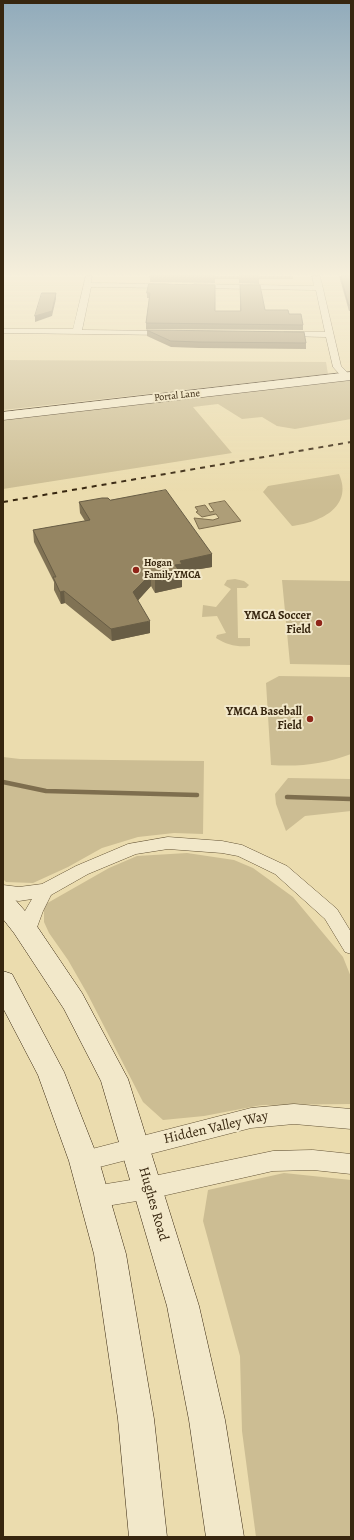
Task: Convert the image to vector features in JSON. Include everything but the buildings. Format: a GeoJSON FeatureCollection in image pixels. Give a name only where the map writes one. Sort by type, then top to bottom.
{"type":"FeatureCollection","features":[{"type":"Feature","properties":{"kind":"main road","name":"Portal Lane"},"geometry":{"type":"LineString","coordinates":[[3,416],[349,377]]}},
{"type":"Feature","properties":{"kind":"main road","name":"Hughes Road"},"geometry":{"type":"LineString","coordinates":[[3,902],[27,933],[73,1000],[114,1079],[149,1188],[185,1314],[207,1420],[225,1537]]}},
{"type":"Feature","properties":{"kind":"main road"},"geometry":{"type":"LineString","coordinates":[[3,982],[50,1072],[84,1161],[110,1254],[128,1360],[136,1419],[148,1537]]}},
{"type":"Feature","properties":{"kind":"street"},"geometry":{"type":"LineString","coordinates":[[333,348],[337,367],[349,377]]}},
{"type":"Feature","properties":{"kind":"street"},"geometry":{"type":"LineString","coordinates":[[3,892],[19,894],[45,890],[82,870],[134,848],[168,843],[222,847],[242,851],[281,870],[331,914],[351,947]]}},
{"type":"Feature","properties":{"kind":"street"},"geometry":{"type":"LineString","coordinates":[[27,933],[34,910],[45,890]]}},
{"type":"Feature","properties":{"kind":"street","name":"Hidden Valley Way"},"geometry":{"type":"LineString","coordinates":[[84,1161],[219,1125],[265,1115],[294,1114],[351,1119]]}},
{"type":"Feature","properties":{"kind":"street"},"geometry":{"type":"LineString","coordinates":[[94,1197],[149,1188],[273,1161],[307,1160],[351,1164]]}},
{"type":"Feature","properties":{"kind":"shaded area"},"geometry":{"type":"Polygon","coordinates":[[[3,360],[326,362],[328,374],[3,410],[3,360]]]}},
{"type":"Feature","properties":{"kind":"shaded area"},"geometry":{"type":"Polygon","coordinates":[[[351,379],[351,419],[295,429],[277,426],[262,417],[242,419],[218,404],[193,407],[232,453],[3,489],[3,419],[351,379]]]}},
{"type":"Feature","properties":{"kind":"shaded area"},"geometry":{"type":"Polygon","coordinates":[[[339,474],[342,486],[342,496],[338,505],[331,512],[322,517],[302,524],[292,526],[263,492],[268,486],[339,474]]]}},
{"type":"Feature","properties":{"kind":"shaded area"},"geometry":{"type":"Polygon","coordinates":[[[225,501],[241,521],[199,529],[194,518],[213,520],[219,518],[216,514],[202,517],[196,512],[198,511],[195,507],[205,505],[210,512],[214,511],[209,504],[225,501]]]}},
{"type":"Feature","properties":{"kind":"shaded area"},"geometry":{"type":"Polygon","coordinates":[[[235,579],[244,581],[249,585],[246,588],[237,588],[238,638],[250,638],[250,646],[232,645],[216,638],[217,635],[226,633],[217,616],[202,617],[203,605],[216,607],[231,589],[224,585],[227,580],[235,579]]]}},
{"type":"Feature","properties":{"kind":"shaded area","name":"YMCA Soccer Field"},"geometry":{"type":"Polygon","coordinates":[[[282,580],[351,581],[351,665],[290,664],[282,580]]]}},
{"type":"Feature","properties":{"kind":"shaded area","name":"YMCA Baseball Field"},"geometry":{"type":"Polygon","coordinates":[[[279,676],[351,677],[351,754],[312,764],[292,766],[271,765],[266,683],[279,676]]]}},
{"type":"Feature","properties":{"kind":"shaded area"},"geometry":{"type":"Polygon","coordinates":[[[3,757],[20,759],[204,761],[203,834],[174,833],[138,837],[102,848],[68,867],[33,883],[6,882],[3,879],[3,757]]]}},
{"type":"Feature","properties":{"kind":"shaded area"},"geometry":{"type":"Polygon","coordinates":[[[288,778],[351,779],[351,811],[305,816],[286,831],[276,804],[275,794],[288,778]]]}},
{"type":"Feature","properties":{"kind":"shaded area"},"geometry":{"type":"Polygon","coordinates":[[[187,853],[234,860],[253,868],[293,897],[343,957],[351,977],[351,1104],[262,1105],[204,1116],[163,1120],[143,1102],[88,995],[68,960],[49,933],[44,922],[44,905],[109,868],[137,856],[187,853]]]}},
{"type":"Feature","properties":{"kind":"shaded area"},"geometry":{"type":"Polygon","coordinates":[[[284,1173],[351,1180],[351,1537],[256,1537],[242,1431],[240,1356],[203,1221],[208,1190],[284,1173]]]}},
{"type":"Feature","properties":{"kind":"waterway"},"geometry":{"type":"LineString","coordinates":[[3,782],[46,791],[197,795]]}},
{"type":"Feature","properties":{"kind":"waterway"},"geometry":{"type":"LineString","coordinates":[[287,797],[351,799]]}},
{"type":"Feature","properties":{"kind":"railway"},"geometry":{"type":"LineString","coordinates":[[3,502],[351,442]]}},
{"type":"Feature","properties":{"kind":"place","name":"Hogan Family YMCA"},"geometry":{"type":"Point","coordinates":[136,570]}},
{"type":"Feature","properties":{"kind":"place","name":"YMCA Soccer Field"},"geometry":{"type":"Point","coordinates":[319,623]}},
{"type":"Feature","properties":{"kind":"place","name":"YMCA Baseball Field"},"geometry":{"type":"Point","coordinates":[310,719]}}]}
